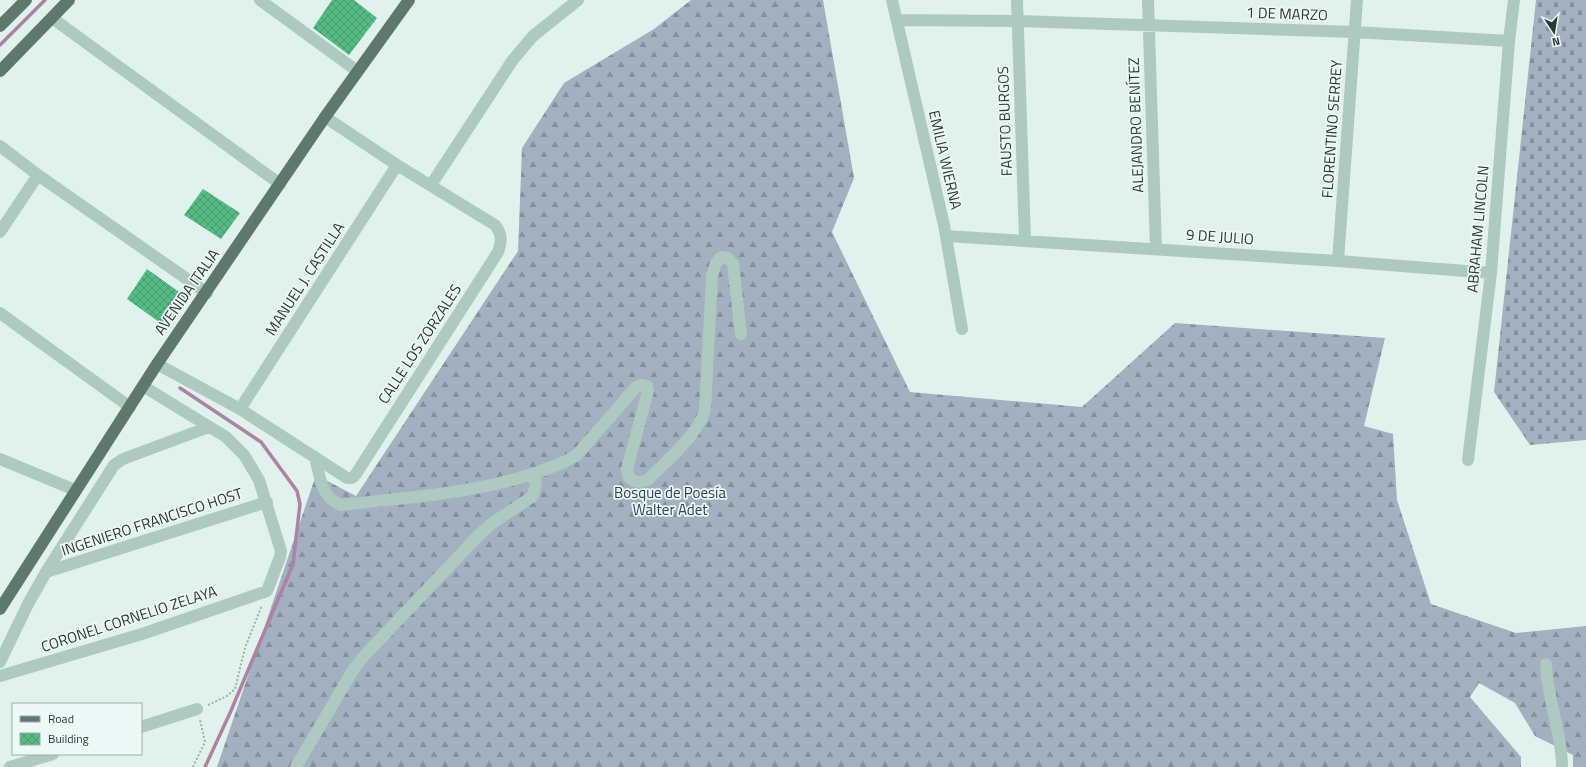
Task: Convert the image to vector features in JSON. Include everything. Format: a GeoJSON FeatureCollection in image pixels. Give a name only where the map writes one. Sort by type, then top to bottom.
{"type":"FeatureCollection","features":[{"type":"Feature","properties":{"kind":"main road"},"geometry":{"type":"LineString","coordinates":[[0,26],[26,0]]}},
{"type":"Feature","properties":{"kind":"main road"},"geometry":{"type":"LineString","coordinates":[[0,71],[70,0]]}},
{"type":"Feature","properties":{"kind":"main road","name":"AVENIDA ITALIA"},"geometry":{"type":"LineString","coordinates":[[0,609],[142,386],[207,293],[356,72],[409,0]]}},
{"type":"Feature","properties":{"kind":"street"},"geometry":{"type":"LineString","coordinates":[[260,0],[356,72]]}},
{"type":"Feature","properties":{"kind":"street"},"geometry":{"type":"LineString","coordinates":[[325,117],[397,165],[431,185],[512,61],[533,36],[578,0]]}},
{"type":"Feature","properties":{"kind":"street","name":"EMILIA WIERNA"},"geometry":{"type":"LineString","coordinates":[[892,0],[946,236],[962,329]]}},
{"type":"Feature","properties":{"kind":"street","name":"FAUSTO BURGOS"},"geometry":{"type":"LineString","coordinates":[[1017,0],[1025,240]]}},
{"type":"Feature","properties":{"kind":"street","name":"ALEJANDRO BENÍTEZ"},"geometry":{"type":"LineString","coordinates":[[1148,0],[1156,249]]}},
{"type":"Feature","properties":{"kind":"street","name":"FLORENTINO SERREY"},"geometry":{"type":"LineString","coordinates":[[1338,261],[1357,0]]}},
{"type":"Feature","properties":{"kind":"street","name":"ABRAHAM LINCOLN"},"geometry":{"type":"LineString","coordinates":[[1468,460],[1491,273],[1509,41],[1514,0]]}},
{"type":"Feature","properties":{"kind":"street"},"geometry":{"type":"LineString","coordinates":[[52,18],[280,184]]}},
{"type":"Feature","properties":{"kind":"street","name":"1 DE MARZO"},"geometry":{"type":"LineString","coordinates":[[897,20],[1018,21],[1355,32],[1509,41]]}},
{"type":"Feature","properties":{"kind":"street"},"geometry":{"type":"LineString","coordinates":[[0,146],[38,175],[207,293]]}},
{"type":"Feature","properties":{"kind":"street","name":"MANUEL J. CASTILLA"},"geometry":{"type":"LineString","coordinates":[[240,409],[397,165]]}},
{"type":"Feature","properties":{"kind":"street"},"geometry":{"type":"LineString","coordinates":[[0,232],[38,175]]}},
{"type":"Feature","properties":{"kind":"street","name":"CALLE LOS ZORZALES"},"geometry":{"type":"LineString","coordinates":[[315,457],[347,478],[352,478],[498,252],[502,238],[495,225],[431,185]]}},
{"type":"Feature","properties":{"kind":"street","name":"9 DE JULIO"},"geometry":{"type":"LineString","coordinates":[[946,236],[1338,261],[1491,273]]}},
{"type":"Feature","properties":{"kind":"street"},"geometry":{"type":"LineString","coordinates":[[157,364],[240,409],[315,457],[325,495],[333,502],[341,504],[460,492],[532,474],[566,461],[577,455],[636,387],[641,385],[647,386],[648,391],[627,469],[628,478],[641,483],[649,479],[696,429],[703,419],[705,410],[713,269],[721,257],[728,258],[733,264],[742,334]]}},
{"type":"Feature","properties":{"kind":"street"},"geometry":{"type":"LineString","coordinates":[[0,313],[130,407]]}},
{"type":"Feature","properties":{"kind":"street"},"geometry":{"type":"LineString","coordinates":[[142,386],[226,437],[244,455],[259,480],[281,551],[267,591]]}},
{"type":"Feature","properties":{"kind":"street"},"geometry":{"type":"LineString","coordinates":[[0,662],[28,604],[46,572],[114,465],[123,459],[209,427]]}},
{"type":"Feature","properties":{"kind":"street"},"geometry":{"type":"LineString","coordinates":[[0,459],[75,490]]}},
{"type":"Feature","properties":{"kind":"street"},"geometry":{"type":"LineString","coordinates":[[296,767],[353,670],[364,656],[477,537],[491,524],[533,496],[536,483],[532,474]]}},
{"type":"Feature","properties":{"kind":"street","name":"INGENIERO FRANCISCO HOST"},"geometry":{"type":"LineString","coordinates":[[46,572],[267,502]]}},
{"type":"Feature","properties":{"kind":"street","name":"CORONEL CORNELIO ZELAYA"},"geometry":{"type":"LineString","coordinates":[[0,676],[142,634],[267,591]]}},
{"type":"Feature","properties":{"kind":"street"},"geometry":{"type":"LineString","coordinates":[[1546,664],[1548,685],[1561,742],[1562,767]]}},
{"type":"Feature","properties":{"kind":"street"},"geometry":{"type":"LineString","coordinates":[[142,727],[197,710]]}},
{"type":"Feature","properties":{"kind":"street"},"geometry":{"type":"LineString","coordinates":[[10,767],[50,755]]}},
{"type":"Feature","properties":{"kind":"path"},"geometry":{"type":"LineString","coordinates":[[193,767],[205,742],[197,710],[227,696],[235,689],[246,648],[267,591]]}},
{"type":"Feature","properties":{"kind":"green space","name":"Bosque de Poesía Walter Adet"},"geometry":{"type":"Polygon","coordinates":[[[691,0],[823,0],[854,178],[832,232],[910,392],[1082,407],[1175,323],[1385,338],[1364,426],[1393,434],[1397,500],[1431,604],[1516,633],[1586,626],[1586,767],[1573,767],[1573,755],[1535,736],[1515,703],[1479,683],[1470,697],[1521,757],[1521,767],[217,767],[316,475],[356,496],[518,251],[522,148],[564,83],[654,29],[691,0]]]}},
{"type":"Feature","properties":{"kind":"green space"},"geometry":{"type":"Polygon","coordinates":[[[1536,0],[1586,0],[1586,440],[1530,445],[1494,392],[1536,0]]]}},
{"type":"Feature","properties":{"kind":"building"},"geometry":{"type":"Polygon","coordinates":[[[332,0],[354,0],[377,18],[349,55],[313,28],[332,0]]]}},
{"type":"Feature","properties":{"kind":"building"},"geometry":{"type":"Polygon","coordinates":[[[203,189],[240,213],[221,239],[184,215],[203,189]]]}},
{"type":"Feature","properties":{"kind":"building"},"geometry":{"type":"Polygon","coordinates":[[[147,269],[189,299],[166,327],[127,299],[147,269]]]}},
{"type":"Feature","properties":{"kind":"waterway"},"geometry":{"type":"LineString","coordinates":[[0,45],[45,0]]}},
{"type":"Feature","properties":{"kind":"waterway"},"geometry":{"type":"LineString","coordinates":[[180,388],[261,442],[297,491],[300,504],[293,564],[230,713],[205,767]]}}]}
